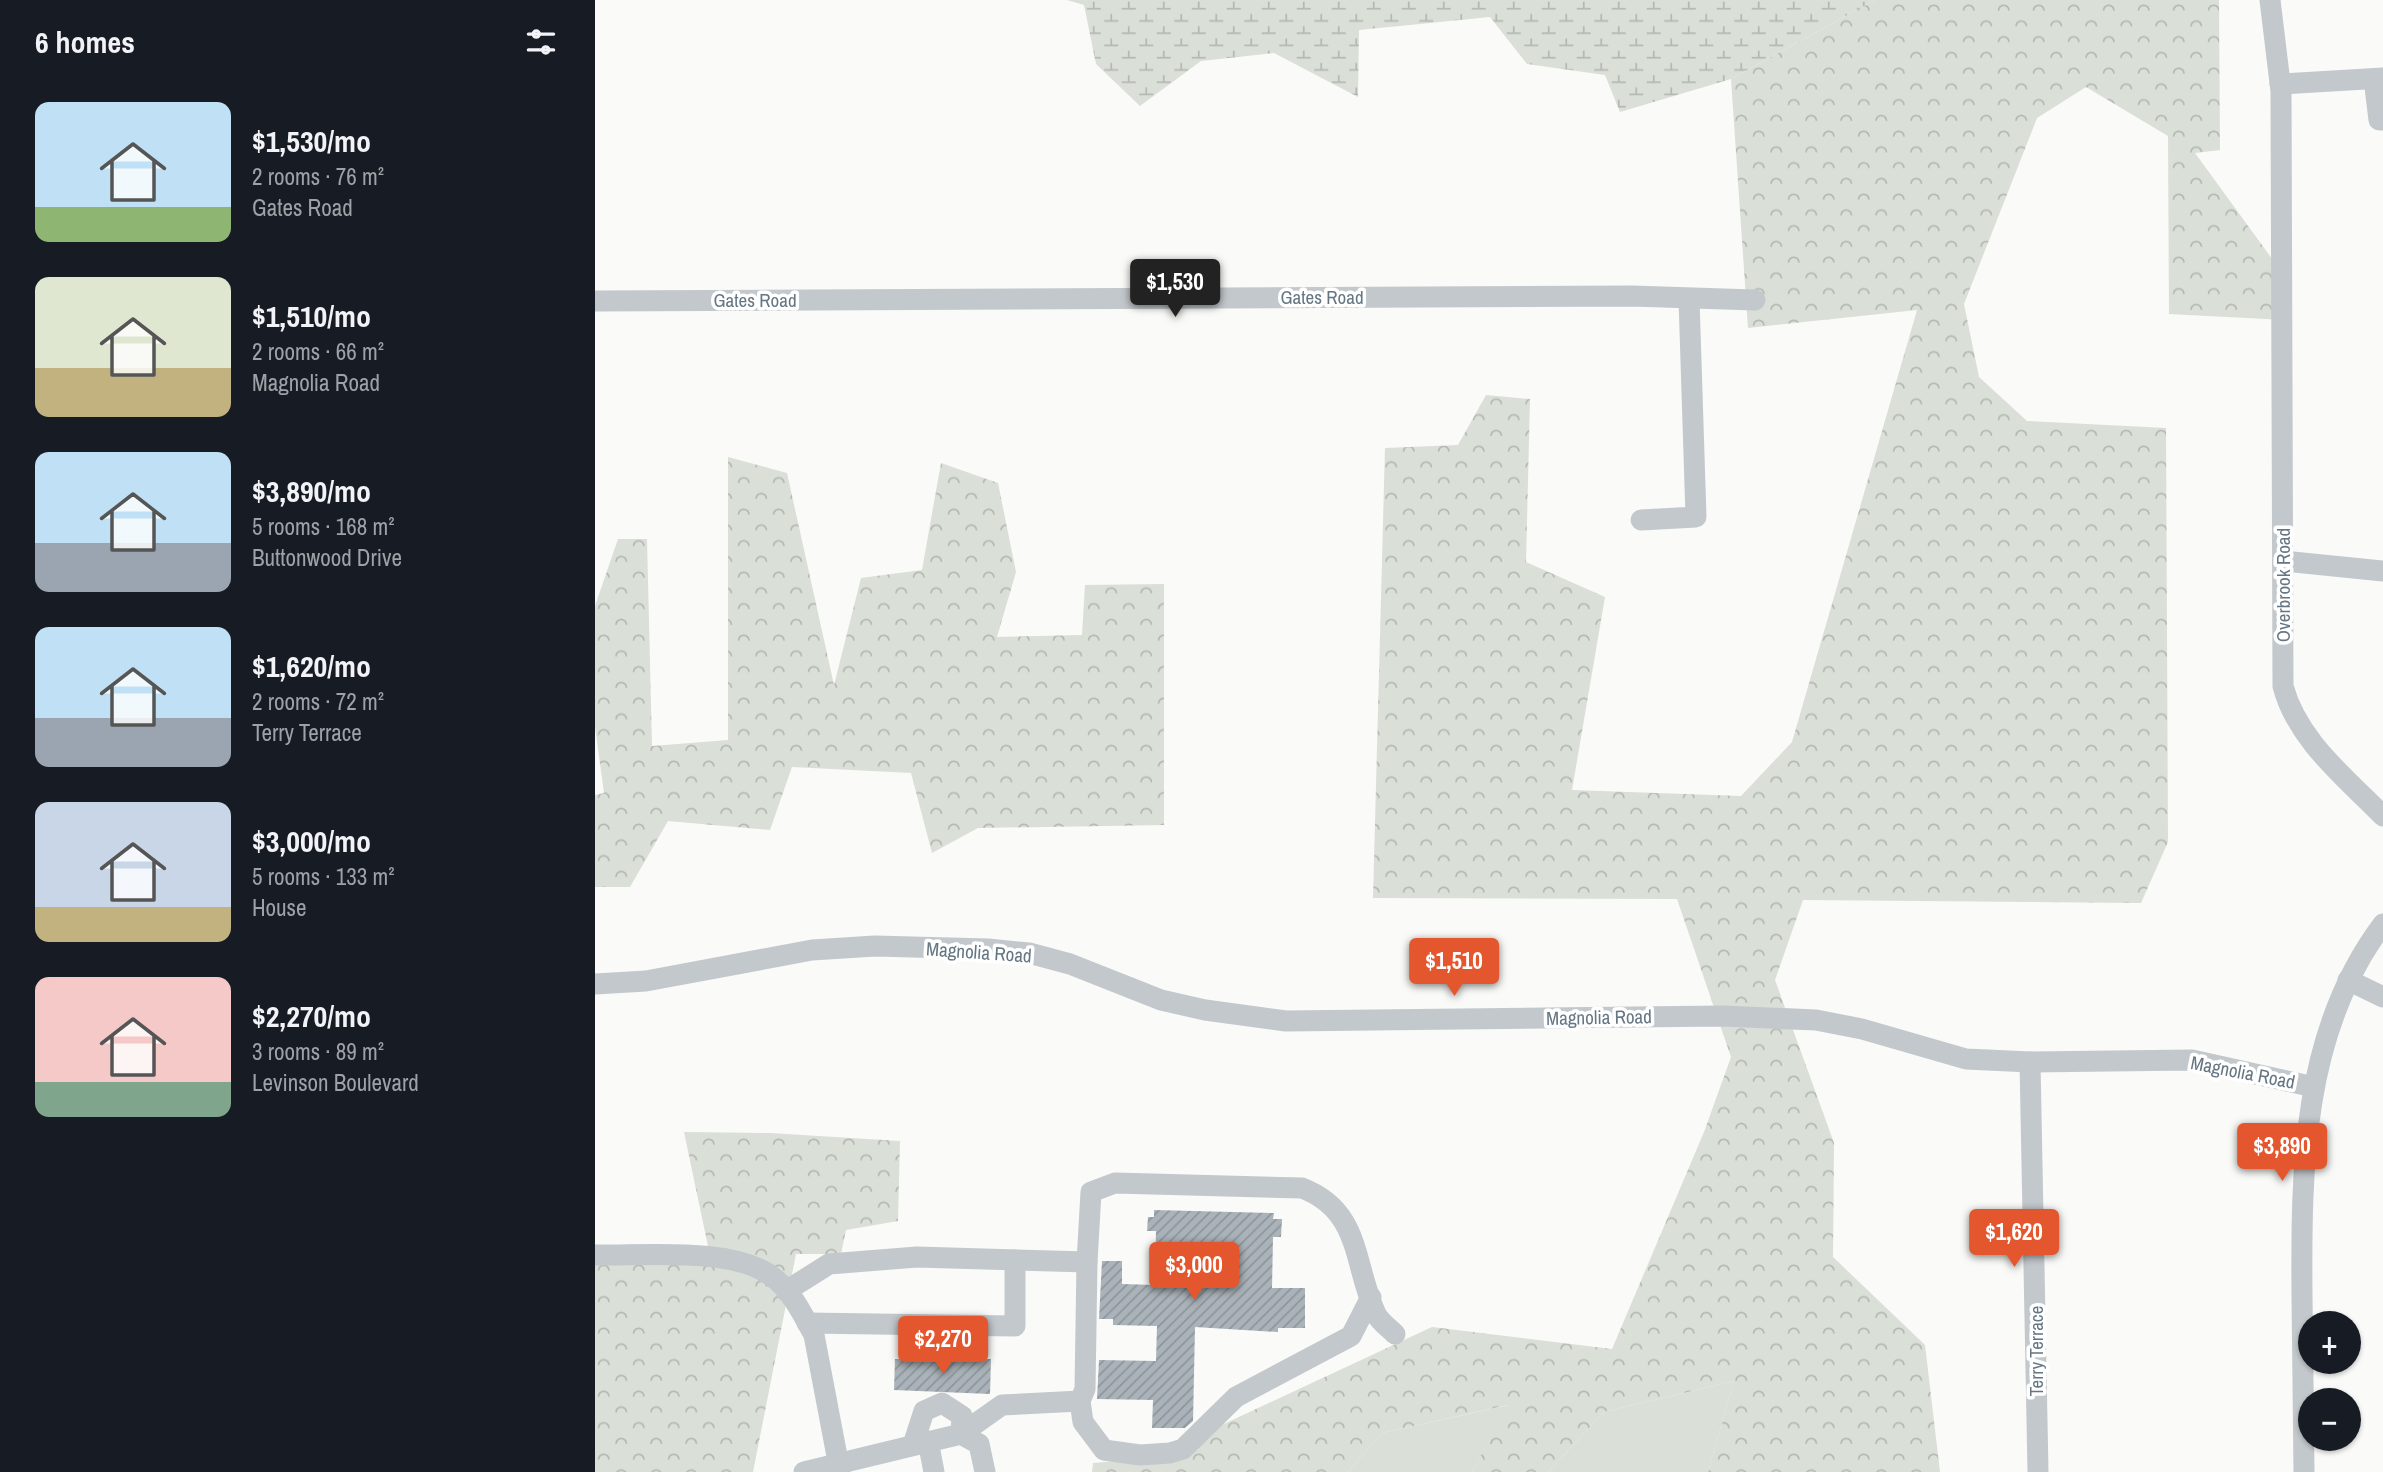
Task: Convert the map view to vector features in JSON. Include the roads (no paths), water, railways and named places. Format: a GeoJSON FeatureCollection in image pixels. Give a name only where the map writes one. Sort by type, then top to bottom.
{"type":"FeatureCollection","features":[{"type":"Feature","properties":{"kind":"street","name":"Overbrook Road"},"geometry":{"type":"LineString","coordinates":[[2270,0],[2280,84],[2284,319],[2283,686],[2288,704],[2312,743],[2383,816]]}},
{"type":"Feature","properties":{"kind":"street"},"geometry":{"type":"LineString","coordinates":[[2280,84],[2378,79],[2379,120],[2383,120]]}},
{"type":"Feature","properties":{"kind":"street","name":"Gates Road"},"geometry":{"type":"LineString","coordinates":[[595,301],[1590,296],[1755,300]]}},
{"type":"Feature","properties":{"kind":"street"},"geometry":{"type":"LineString","coordinates":[[1641,520],[1696,517],[1689,299]]}},
{"type":"Feature","properties":{"kind":"street"},"geometry":{"type":"LineString","coordinates":[[2283,561],[2383,571]]}},
{"type":"Feature","properties":{"kind":"street"},"geometry":{"type":"LineString","coordinates":[[2304,1472],[2303,1159],[2314,1087],[2327,1033],[2348,980],[2383,924]]}},
{"type":"Feature","properties":{"kind":"street","name":"Magnolia Road"},"geometry":{"type":"LineString","coordinates":[[595,984],[646,981],[812,950],[875,946],[988,949],[1029,953],[1070,964],[1161,1000],[1205,1010],[1286,1021],[1722,1016],[1816,1020],[1862,1029],[1966,1059],[2030,1062],[2192,1060],[2314,1087]]}},
{"type":"Feature","properties":{"kind":"street"},"geometry":{"type":"LineString","coordinates":[[2348,980],[2383,997]]}},
{"type":"Feature","properties":{"kind":"street","name":"Terry Terrace"},"geometry":{"type":"LineString","coordinates":[[2030,1062],[2038,1472]]}},
{"type":"Feature","properties":{"kind":"street"},"geometry":{"type":"LineString","coordinates":[[1371,1297],[1352,1336],[1235,1397],[1183,1449],[1170,1453],[1140,1455],[1104,1450],[1083,1422],[1080,1401],[1085,1389],[1091,1192],[1115,1183],[1303,1188],[1321,1195],[1340,1213],[1371,1297],[1377,1317],[1395,1334]]}},
{"type":"Feature","properties":{"kind":"street"},"geometry":{"type":"LineString","coordinates":[[595,1255],[739,1261],[764,1271],[786,1291],[814,1335],[839,1468]]}},
{"type":"Feature","properties":{"kind":"street"},"geometry":{"type":"LineString","coordinates":[[786,1291],[829,1264],[917,1257],[1087,1262]]}},
{"type":"Feature","properties":{"kind":"street"},"geometry":{"type":"LineString","coordinates":[[807,1323],[1015,1326],[1015,1260]]}},
{"type":"Feature","properties":{"kind":"street"},"geometry":{"type":"LineString","coordinates":[[804,1472],[880,1463],[920,1443],[961,1434],[1002,1405],[1080,1401]]}},
{"type":"Feature","properties":{"kind":"street"},"geometry":{"type":"LineString","coordinates":[[934,1472],[920,1443],[924,1411],[942,1403],[962,1416],[961,1434]]}},
{"type":"Feature","properties":{"kind":"street"},"geometry":{"type":"LineString","coordinates":[[961,1434],[979,1444],[985,1472]]}}]}
